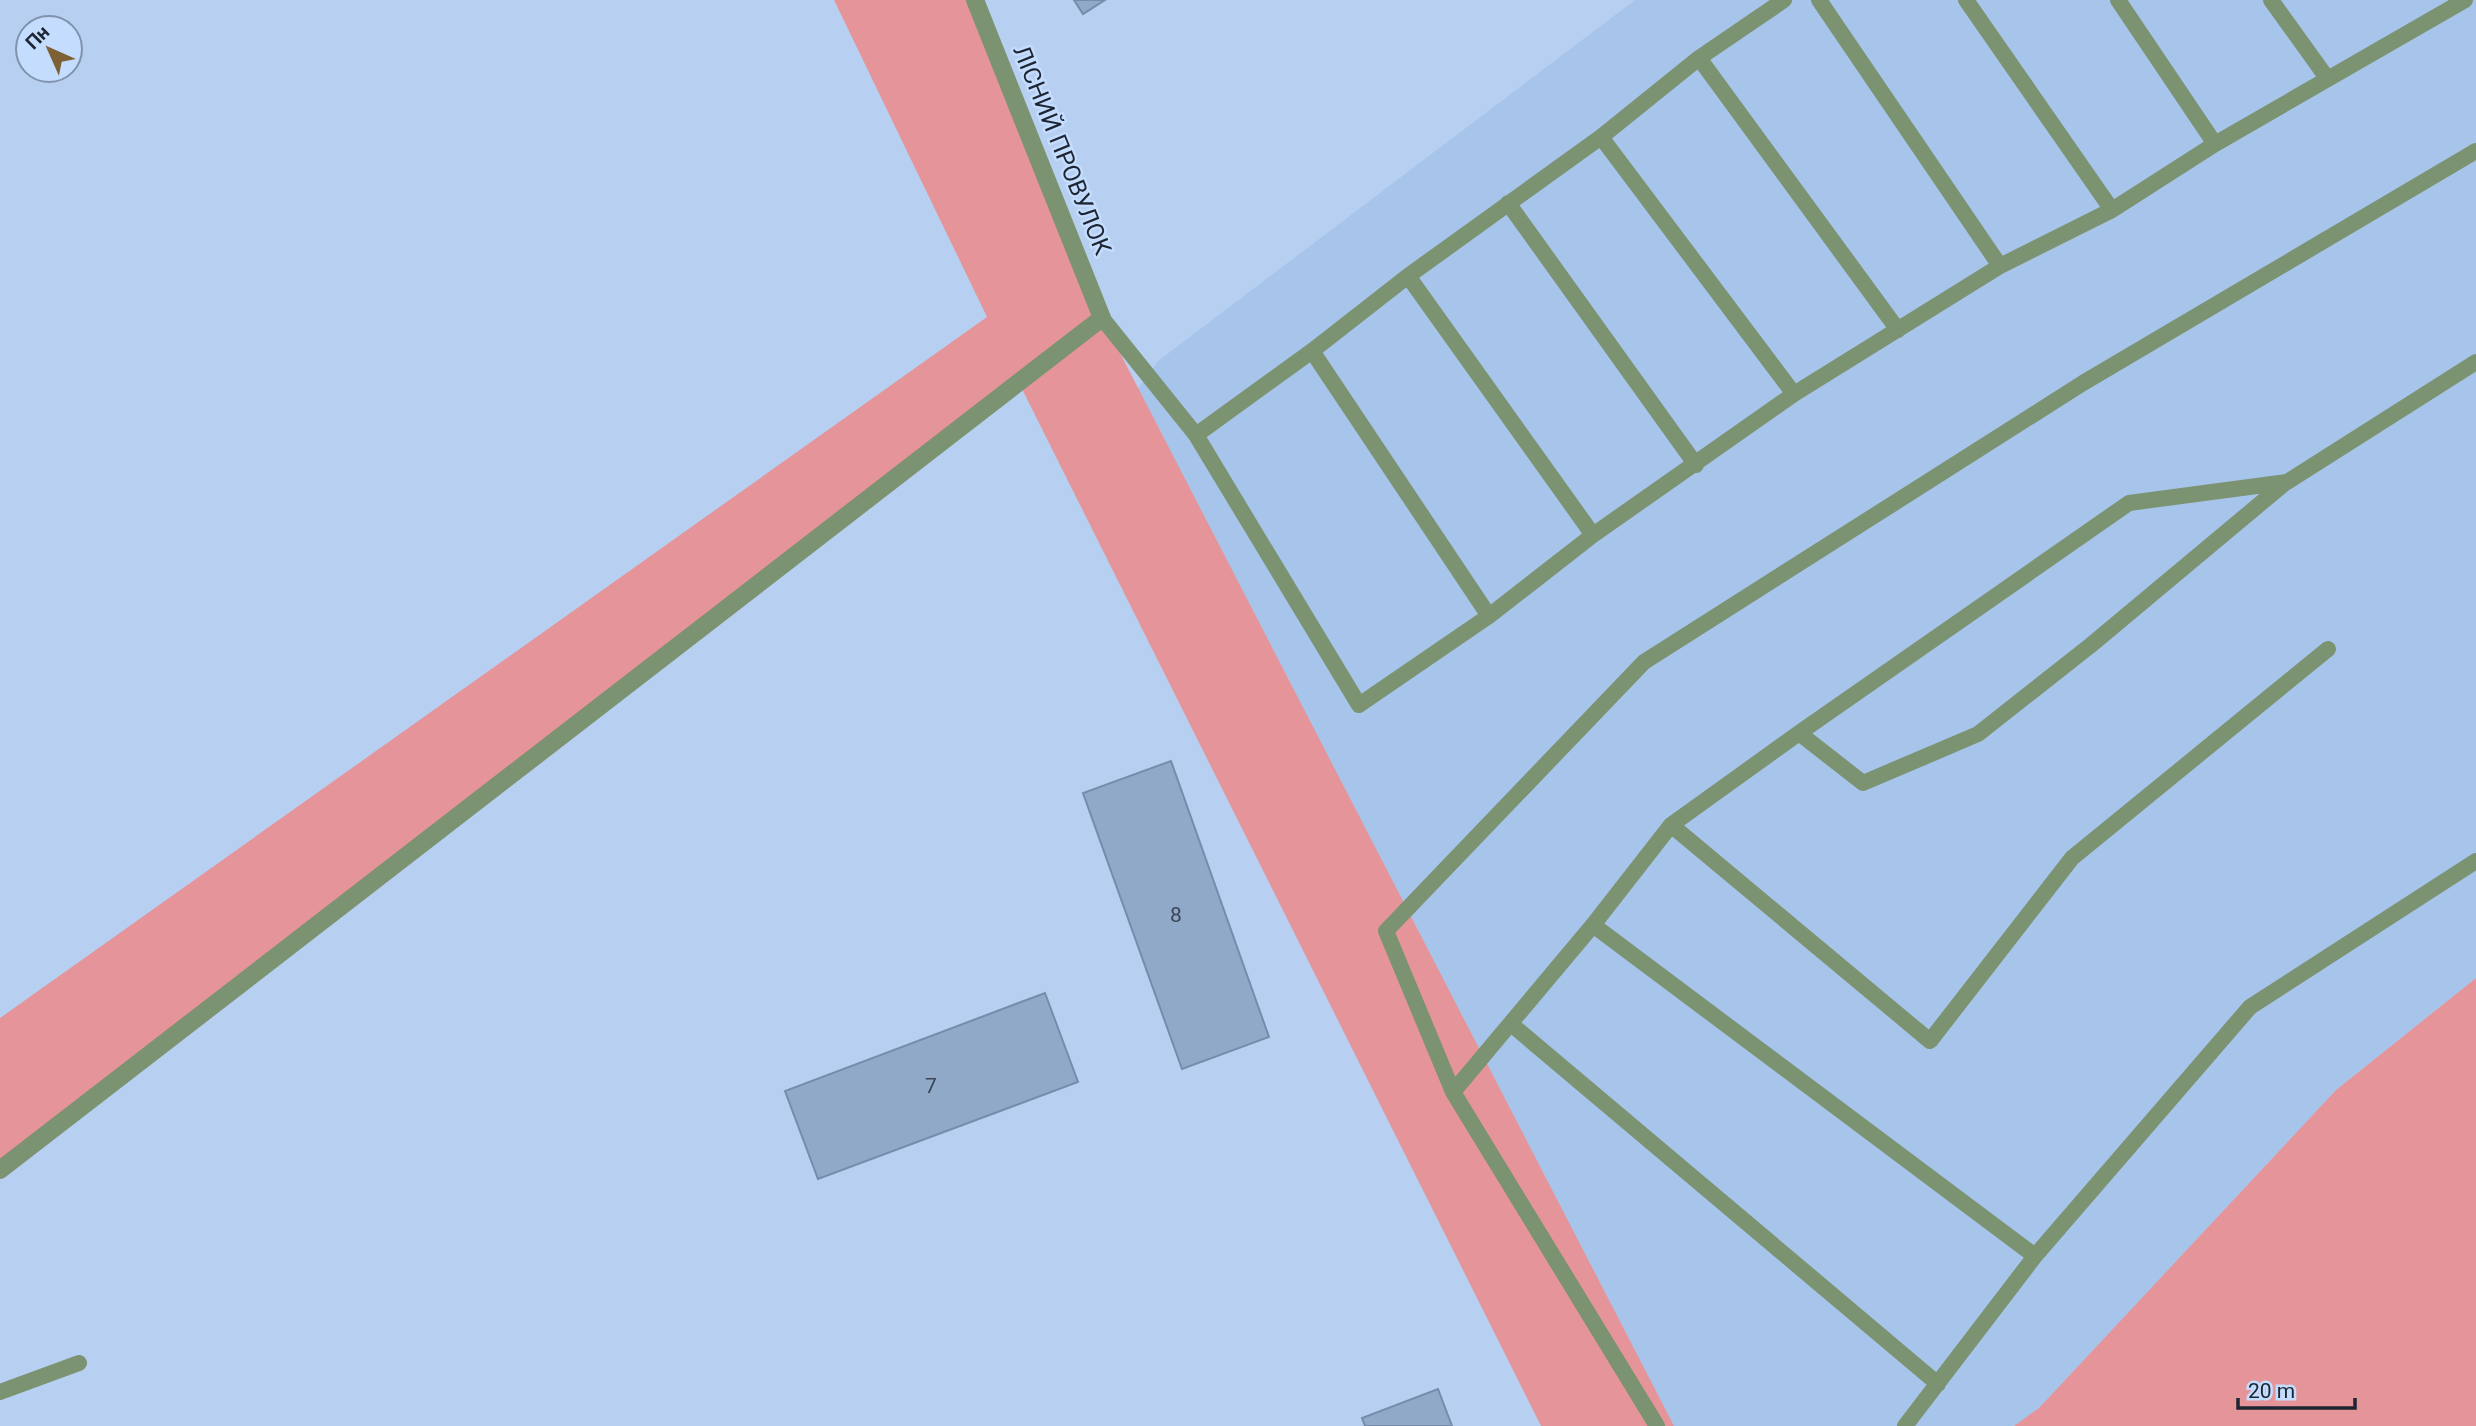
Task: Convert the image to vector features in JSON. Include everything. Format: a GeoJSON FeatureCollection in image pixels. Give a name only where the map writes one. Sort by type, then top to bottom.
{"type":"FeatureCollection","features":[{"type":"Feature","properties":{"kind":"street","name":"ЛІСНИЙ ПРОВУЛОК"},"geometry":{"type":"LineString","coordinates":[[975,0],[1102,318]]}},
{"type":"Feature","properties":{"kind":"street"},"geometry":{"type":"LineString","coordinates":[[0,1170],[1102,318]]}},
{"type":"Feature","properties":{"kind":"lane"},"geometry":{"type":"LineString","coordinates":[[1196,435],[1312,351],[1408,276],[1601,137],[1699,58],[1784,0]]}},
{"type":"Feature","properties":{"kind":"lane"},"geometry":{"type":"LineString","coordinates":[[1819,0],[2000,266]]}},
{"type":"Feature","properties":{"kind":"lane"},"geometry":{"type":"LineString","coordinates":[[1966,0],[2112,210]]}},
{"type":"Feature","properties":{"kind":"lane"},"geometry":{"type":"LineString","coordinates":[[2118,0],[2216,144]]}},
{"type":"Feature","properties":{"kind":"lane"},"geometry":{"type":"LineString","coordinates":[[2271,0],[2327,78]]}},
{"type":"Feature","properties":{"kind":"lane"},"geometry":{"type":"LineString","coordinates":[[2433,0],[2443,14]]}},
{"type":"Feature","properties":{"kind":"lane"},"geometry":{"type":"LineString","coordinates":[[1102,318],[1196,435],[1359,705],[1489,616],[1593,535],[1794,394],[2000,266],[2112,210],[2216,144],[2465,0]]}},
{"type":"Feature","properties":{"kind":"lane"},"geometry":{"type":"LineString","coordinates":[[1699,58],[1898,330]]}},
{"type":"Feature","properties":{"kind":"lane"},"geometry":{"type":"LineString","coordinates":[[1601,137],[1794,394]]}},
{"type":"Feature","properties":{"kind":"lane"},"geometry":{"type":"LineString","coordinates":[[1657,1426],[1453,1092],[1386,931],[1644,662],[2083,383],[2476,151]]}},
{"type":"Feature","properties":{"kind":"lane"},"geometry":{"type":"LineString","coordinates":[[1508,203],[1696,465]]}},
{"type":"Feature","properties":{"kind":"lane"},"geometry":{"type":"LineString","coordinates":[[1408,276],[1593,535]]}},
{"type":"Feature","properties":{"kind":"lane"},"geometry":{"type":"LineString","coordinates":[[1312,351],[1489,616]]}},
{"type":"Feature","properties":{"kind":"lane"},"geometry":{"type":"LineString","coordinates":[[1799,733],[1863,783],[1978,734],[2091,645],[2287,482],[2476,362]]}},
{"type":"Feature","properties":{"kind":"lane"},"geometry":{"type":"LineString","coordinates":[[1453,1092],[1593,925],[1671,825],[2129,503],[2287,482]]}},
{"type":"Feature","properties":{"kind":"lane"},"geometry":{"type":"LineString","coordinates":[[1671,825],[1930,1041],[2072,858],[2328,649]]}},
{"type":"Feature","properties":{"kind":"lane"},"geometry":{"type":"LineString","coordinates":[[1905,1426],[2035,1256],[2250,1007],[2476,861]]}},
{"type":"Feature","properties":{"kind":"lane"},"geometry":{"type":"LineString","coordinates":[[1593,925],[2035,1256]]}},
{"type":"Feature","properties":{"kind":"lane"},"geometry":{"type":"LineString","coordinates":[[1511,1024],[1938,1384]]}},
{"type":"Feature","properties":{"kind":"lane"},"geometry":{"type":"LineString","coordinates":[[0,1392],[79,1363]]}},
{"type":"Feature","properties":{"kind":"shaded area"},"geometry":{"type":"Polygon","coordinates":[[[834,0],[975,0],[1102,318],[1674,1426],[1541,1426],[1019,383],[0,1170],[0,1018],[987,317],[834,0]]]}},
{"type":"Feature","properties":{"kind":"shaded area"},"geometry":{"type":"Polygon","coordinates":[[[1635,0],[2476,0],[2476,978],[2336,1090],[2039,1408],[2014,1426],[1657,1426],[1102,438],[1158,361],[1635,0]]]}},
{"type":"Feature","properties":{"kind":"shaded area"},"geometry":{"type":"Polygon","coordinates":[[[2476,978],[2476,1426],[2014,1426],[2039,1408],[2336,1090],[2476,978]]]}},
{"type":"Feature","properties":{"kind":"building"},"geometry":{"type":"Polygon","coordinates":[[[1074,0],[1105,0],[1083,14],[1074,0]]]}},
{"type":"Feature","properties":{"kind":"building"},"geometry":{"type":"Polygon","coordinates":[[[1171,761],[1269,1037],[1182,1069],[1083,793],[1171,761]]]}},
{"type":"Feature","properties":{"kind":"building"},"geometry":{"type":"Polygon","coordinates":[[[1045,993],[1078,1082],[818,1179],[785,1091],[1045,993]]]}},
{"type":"Feature","properties":{"kind":"building"},"geometry":{"type":"Polygon","coordinates":[[[1438,1389],[1452,1426],[1365,1426],[1362,1418],[1438,1389]]]}}]}
